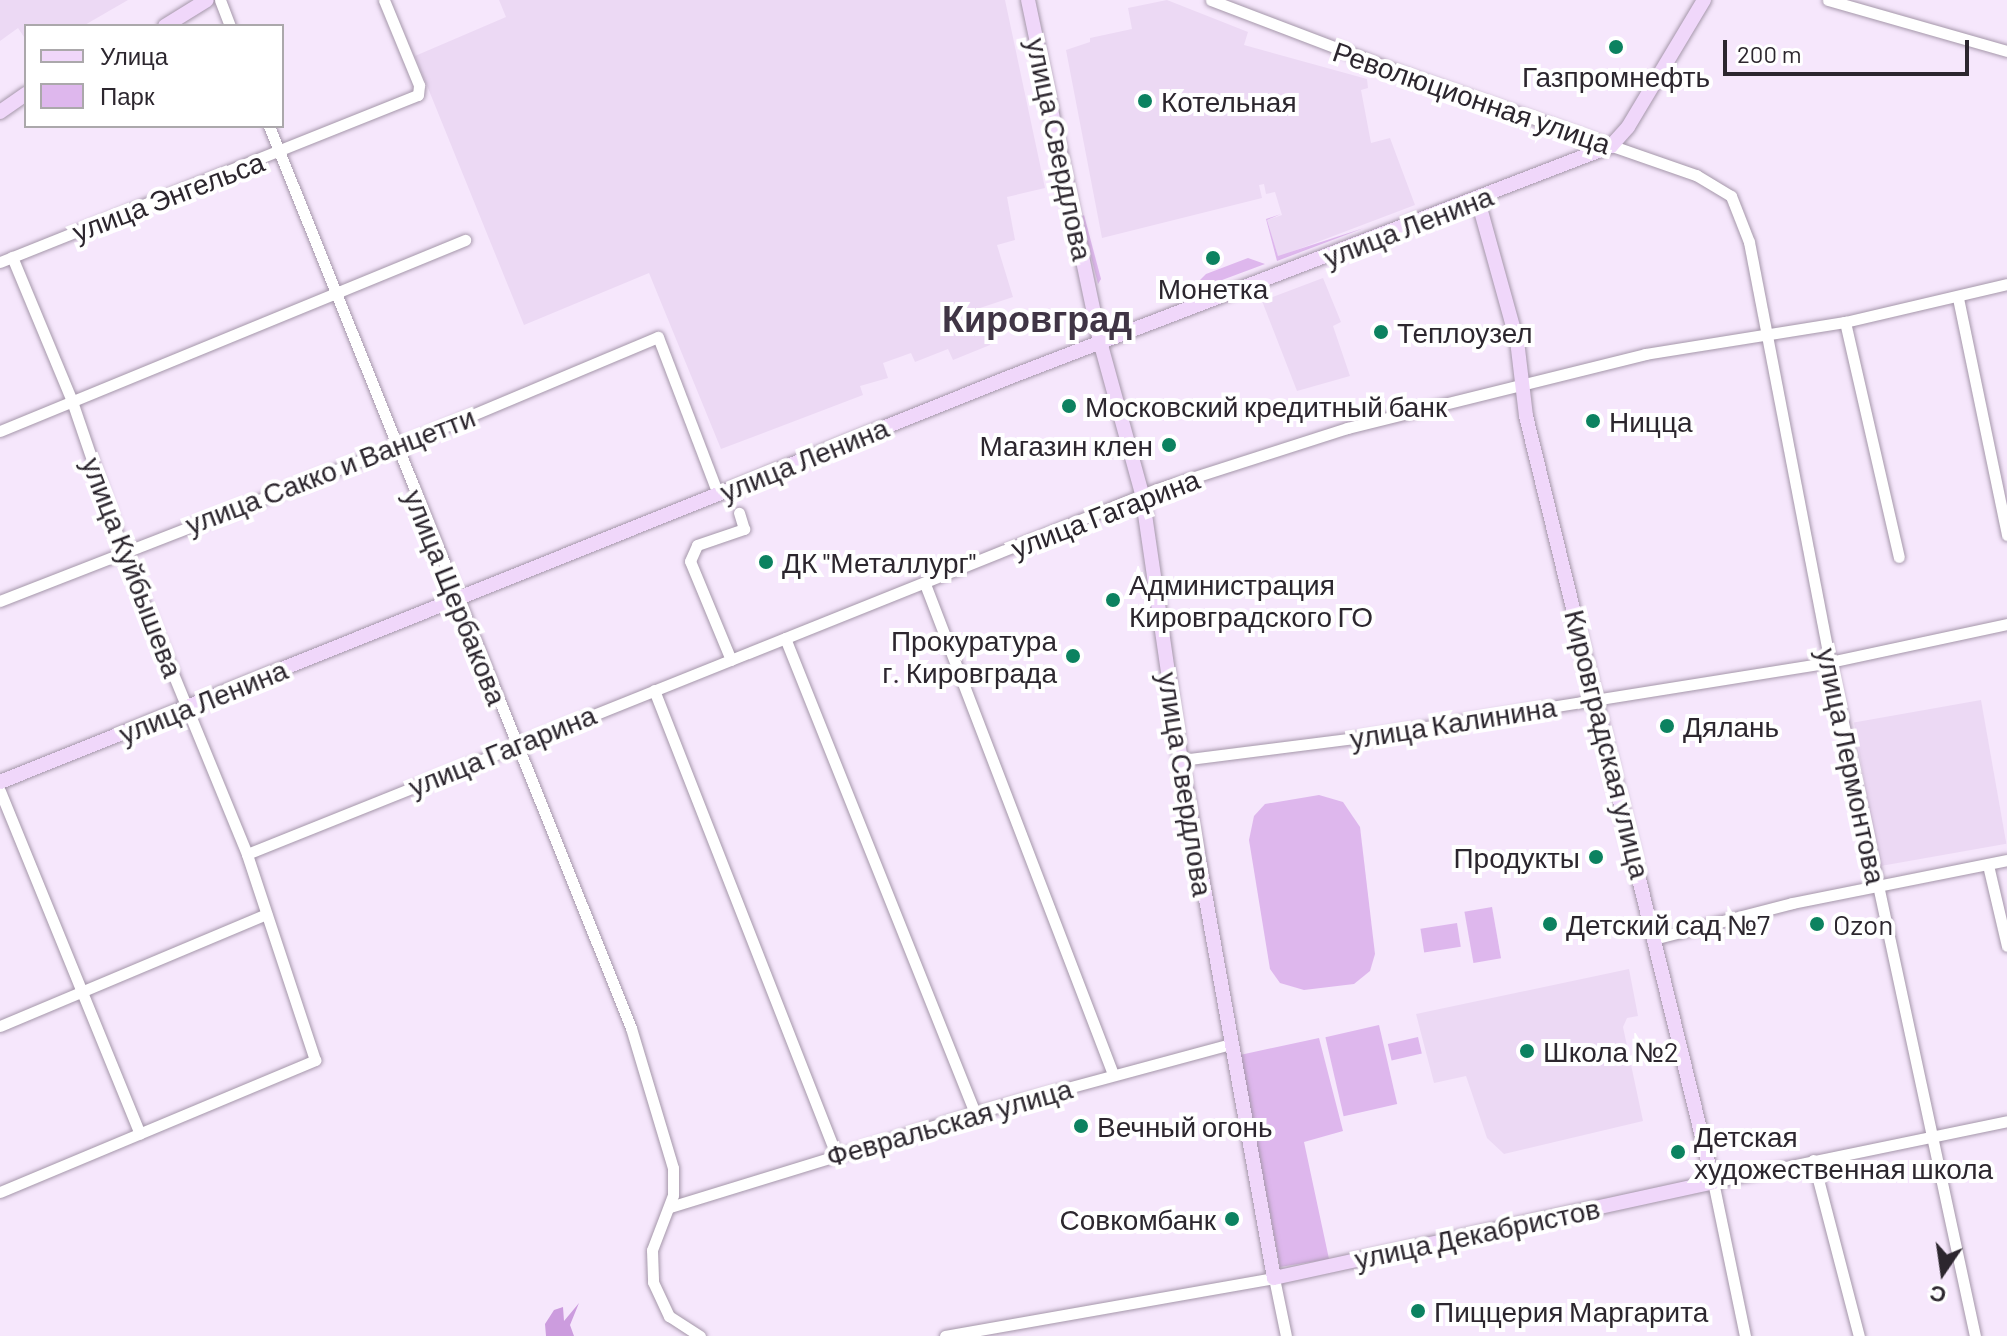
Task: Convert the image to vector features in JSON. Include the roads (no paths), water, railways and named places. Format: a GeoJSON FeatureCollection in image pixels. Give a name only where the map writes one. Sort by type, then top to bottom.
{"type":"FeatureCollection","features":[{"type":"Feature","properties":{"kind":"main road"},"geometry":{"type":"LineString","coordinates":[[168,24],[207,0]]}},
{"type":"Feature","properties":{"kind":"main road","name":"улица Свердлова"},"geometry":{"type":"LineString","coordinates":[[1028,0],[1101,345],[1142,494],[1181,760],[1274,1278]]}},
{"type":"Feature","properties":{"kind":"main road"},"geometry":{"type":"LineString","coordinates":[[1611,146],[1637,114],[1704,0]]}},
{"type":"Feature","properties":{"kind":"main road"},"geometry":{"type":"LineString","coordinates":[[0,112],[24,95]]}},
{"type":"Feature","properties":{"kind":"main road","name":"улица Ленина"},"geometry":{"type":"LineString","coordinates":[[0,782],[718,494],[1611,146]]}},
{"type":"Feature","properties":{"kind":"main road","name":"Кировградская улица"},"geometry":{"type":"LineString","coordinates":[[1478,200],[1517,341],[1526,416],[1657,938],[1713,1182]]}},
{"type":"Feature","properties":{"kind":"main road","name":"улица Декабристов"},"geometry":{"type":"LineString","coordinates":[[1274,1278],[1713,1182]]}},
{"type":"Feature","properties":{"kind":"street"},"geometry":{"type":"LineString","coordinates":[[220,0],[229,24]]}},
{"type":"Feature","properties":{"kind":"street","name":"улица Энгельса"},"geometry":{"type":"LineString","coordinates":[[0,262],[418,95],[419,85],[384,0]]}},
{"type":"Feature","properties":{"kind":"street","name":"Революционная улица"},"geometry":{"type":"LineString","coordinates":[[1211,0],[1696,175],[1731,196]]}},
{"type":"Feature","properties":{"kind":"street"},"geometry":{"type":"LineString","coordinates":[[1828,0],[2007,51]]}},
{"type":"Feature","properties":{"kind":"street","name":"улица Щербакова"},"geometry":{"type":"LineString","coordinates":[[270,128],[334,296],[631,1028],[673,1168],[670,1207],[654,1242],[651,1276],[669,1316],[700,1336]]}},
{"type":"Feature","properties":{"kind":"street","name":"улица Лермонтова"},"geometry":{"type":"LineString","coordinates":[[1731,196],[1749,242],[1764,333],[1830,662],[1929,1137],[1975,1336]]}},
{"type":"Feature","properties":{"kind":"street"},"geometry":{"type":"LineString","coordinates":[[0,431],[465,240]]}},
{"type":"Feature","properties":{"kind":"street","name":"улица Куйбышева"},"geometry":{"type":"LineString","coordinates":[[12,257],[72,401],[123,551],[247,854],[315,1060],[140,1134]]}},
{"type":"Feature","properties":{"kind":"street","name":"улица Гагарина"},"geometry":{"type":"LineString","coordinates":[[247,854],[515,744],[925,584],[1142,494],[1347,428],[1645,354],[1845,322],[1958,298],[2007,284]]}},
{"type":"Feature","properties":{"kind":"street"},"geometry":{"type":"LineString","coordinates":[[1958,298],[2007,535]]}},
{"type":"Feature","properties":{"kind":"street"},"geometry":{"type":"LineString","coordinates":[[1845,322],[1899,557]]}},
{"type":"Feature","properties":{"kind":"street","name":"улица Сакко и Ванцетти"},"geometry":{"type":"LineString","coordinates":[[0,601],[396,447],[658,337],[718,494]]}},
{"type":"Feature","properties":{"kind":"street"},"geometry":{"type":"LineString","coordinates":[[731,660],[690,561],[697,545],[744,529],[739,513]]}},
{"type":"Feature","properties":{"kind":"street"},"geometry":{"type":"LineString","coordinates":[[925,584],[1113,1074]]}},
{"type":"Feature","properties":{"kind":"street","name":"улица Калинина"},"geometry":{"type":"LineString","coordinates":[[1181,760],[1830,662],[2007,624]]}},
{"type":"Feature","properties":{"kind":"street"},"geometry":{"type":"LineString","coordinates":[[785,638],[975,1113]]}},
{"type":"Feature","properties":{"kind":"street"},"geometry":{"type":"LineString","coordinates":[[654,690],[836,1155]]}},
{"type":"Feature","properties":{"kind":"street"},"geometry":{"type":"LineString","coordinates":[[0,791],[140,1134],[0,1192]]}},
{"type":"Feature","properties":{"kind":"street"},"geometry":{"type":"LineString","coordinates":[[1657,938],[2007,860]]}},
{"type":"Feature","properties":{"kind":"street"},"geometry":{"type":"LineString","coordinates":[[1988,865],[2007,946]]}},
{"type":"Feature","properties":{"kind":"street"},"geometry":{"type":"LineString","coordinates":[[0,1026],[266,914]]}},
{"type":"Feature","properties":{"kind":"street","name":"Февральская улица"},"geometry":{"type":"LineString","coordinates":[[670,1207],[975,1113],[1230,1044]]}},
{"type":"Feature","properties":{"kind":"street","name":"улица Декабристов"},"geometry":{"type":"LineString","coordinates":[[1713,1182],[2007,1121]]}},
{"type":"Feature","properties":{"kind":"street"},"geometry":{"type":"LineString","coordinates":[[1813,1160],[1859,1336]]}},
{"type":"Feature","properties":{"kind":"street","name":"Кировградская улица"},"geometry":{"type":"LineString","coordinates":[[1713,1182],[1745,1336]]}},
{"type":"Feature","properties":{"kind":"street","name":"улица Декабристов"},"geometry":{"type":"LineString","coordinates":[[945,1336],[1274,1278]]}},
{"type":"Feature","properties":{"kind":"street","name":"улица Свердлова"},"geometry":{"type":"LineString","coordinates":[[1274,1278],[1286,1336]]}},
{"type":"Feature","properties":{"kind":"place","name":"Газпромнефть"},"geometry":{"type":"Point","coordinates":[1616,47]}},
{"type":"Feature","properties":{"kind":"place","name":"Котельная"},"geometry":{"type":"Point","coordinates":[1145,101]}},
{"type":"Feature","properties":{"kind":"place","name":"Монетка"},"geometry":{"type":"Point","coordinates":[1213,258]}},
{"type":"Feature","properties":{"kind":"place","name":"Теплоузел"},"geometry":{"type":"Point","coordinates":[1381,332]}},
{"type":"Feature","properties":{"kind":"place","name":"Московский кредитный банк"},"geometry":{"type":"Point","coordinates":[1069,406]}},
{"type":"Feature","properties":{"kind":"place","name":"Ницца"},"geometry":{"type":"Point","coordinates":[1593,421]}},
{"type":"Feature","properties":{"kind":"place","name":"Магазин клен"},"geometry":{"type":"Point","coordinates":[1169,445]}},
{"type":"Feature","properties":{"kind":"place","name":"ДК \"Металлург\""},"geometry":{"type":"Point","coordinates":[766,562]}},
{"type":"Feature","properties":{"kind":"place","name":"Администрация Кировградского ГО"},"geometry":{"type":"Point","coordinates":[1113,600]}},
{"type":"Feature","properties":{"kind":"place","name":"Прокуратура г. Кировграда"},"geometry":{"type":"Point","coordinates":[1073,656]}},
{"type":"Feature","properties":{"kind":"place","name":"Дялань"},"geometry":{"type":"Point","coordinates":[1667,726]}},
{"type":"Feature","properties":{"kind":"place","name":"Продукты"},"geometry":{"type":"Point","coordinates":[1596,857]}},
{"type":"Feature","properties":{"kind":"place","name":"Детский сад №7"},"geometry":{"type":"Point","coordinates":[1550,924]}},
{"type":"Feature","properties":{"kind":"place","name":"Ozon"},"geometry":{"type":"Point","coordinates":[1817,924]}},
{"type":"Feature","properties":{"kind":"place","name":"Школа №2"},"geometry":{"type":"Point","coordinates":[1527,1051]}},
{"type":"Feature","properties":{"kind":"place","name":"Вечный огонь"},"geometry":{"type":"Point","coordinates":[1081,1126]}},
{"type":"Feature","properties":{"kind":"place","name":"Детская художественная школа"},"geometry":{"type":"Point","coordinates":[1678,1152]}},
{"type":"Feature","properties":{"kind":"place","name":"Совкомбанк"},"geometry":{"type":"Point","coordinates":[1232,1219]}},
{"type":"Feature","properties":{"kind":"place","name":"Пиццерия Маргарита"},"geometry":{"type":"Point","coordinates":[1418,1311]}},
{"type":"Feature","properties":{"kind":"district","name":"Кировград"},"geometry":{"type":"Point","coordinates":[1037,318]}}]}
